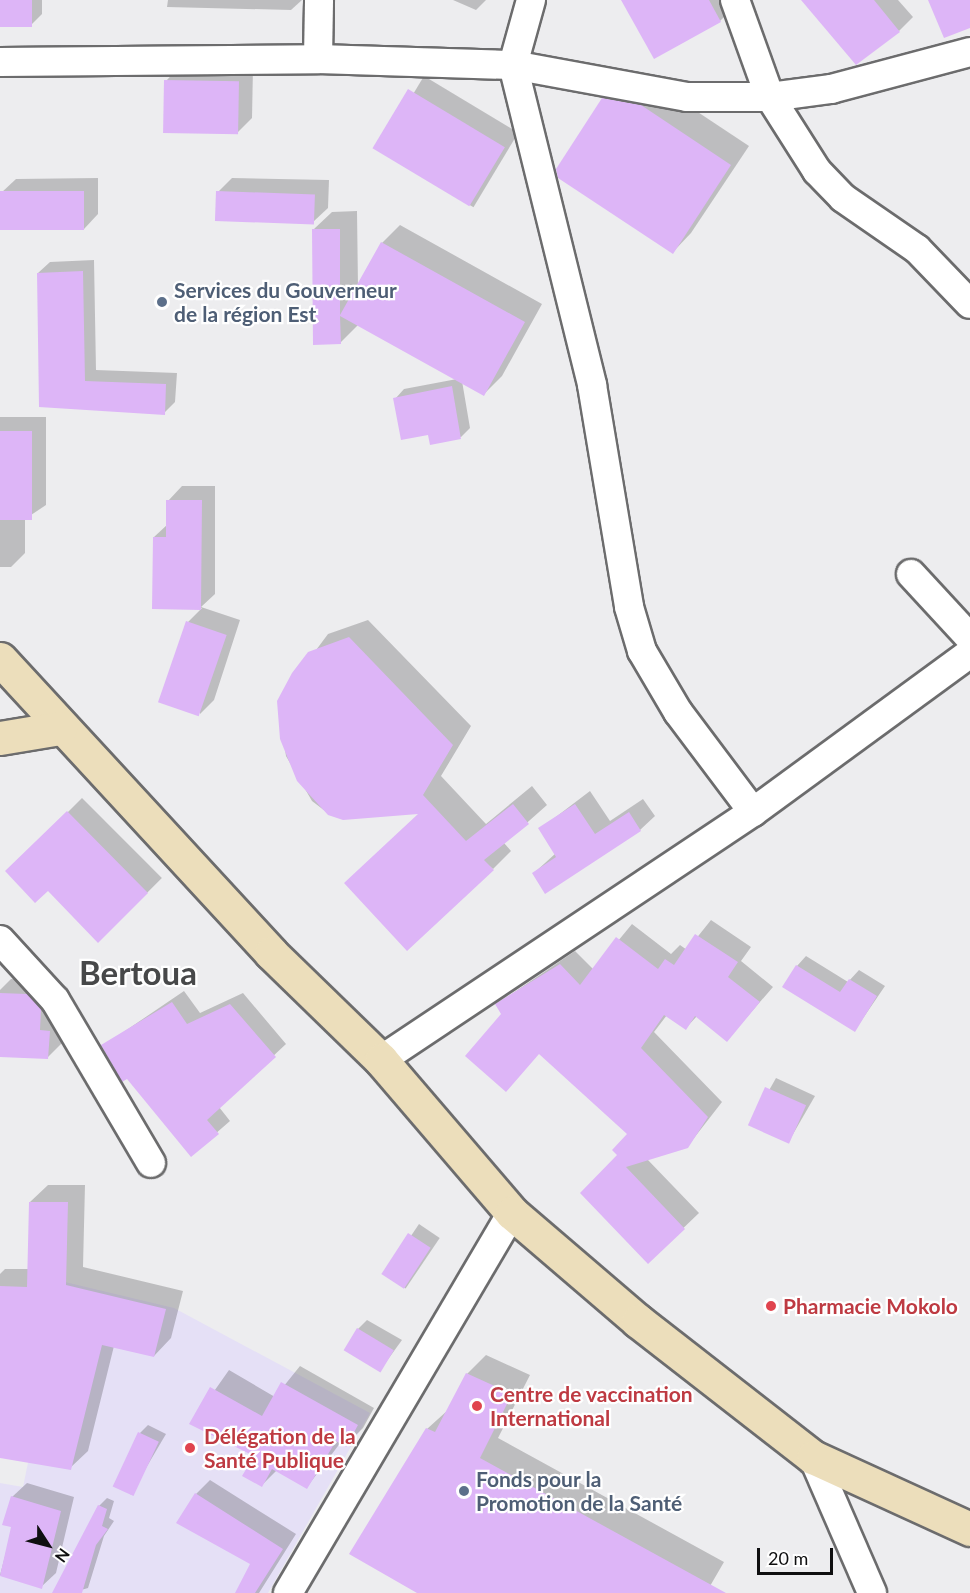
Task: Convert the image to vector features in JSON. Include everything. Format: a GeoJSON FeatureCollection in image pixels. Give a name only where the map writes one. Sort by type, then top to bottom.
{"type":"FeatureCollection","features":[{"type":"Feature","properties":{"kind":"main road"},"geometry":{"type":"LineString","coordinates":[[0,659],[60,728],[271,953],[381,1060],[512,1213],[638,1321],[813,1457],[970,1529]]}},
{"type":"Feature","properties":{"kind":"main road"},"geometry":{"type":"LineString","coordinates":[[0,738],[60,728]]}},
{"type":"Feature","properties":{"kind":"street"},"geometry":{"type":"LineString","coordinates":[[318,59],[319,0]]}},
{"type":"Feature","properties":{"kind":"street"},"geometry":{"type":"LineString","coordinates":[[531,0],[513,66],[592,385],[629,607],[642,651],[678,712],[753,812]]}},
{"type":"Feature","properties":{"kind":"street"},"geometry":{"type":"LineString","coordinates":[[735,0],[770,97],[817,171],[843,198],[916,249],[970,304]]}},
{"type":"Feature","properties":{"kind":"street"},"geometry":{"type":"LineString","coordinates":[[0,62],[318,59],[513,66],[687,97],[770,97],[831,89],[970,52]]}},
{"type":"Feature","properties":{"kind":"street"},"geometry":{"type":"LineString","coordinates":[[911,574],[970,638]]}},
{"type":"Feature","properties":{"kind":"street"},"geometry":{"type":"LineString","coordinates":[[381,1060],[753,812],[970,653]]}},
{"type":"Feature","properties":{"kind":"street"},"geometry":{"type":"LineString","coordinates":[[0,940],[55,1000],[151,1163]]}},
{"type":"Feature","properties":{"kind":"street"},"geometry":{"type":"LineString","coordinates":[[288,1593],[512,1213]]}},
{"type":"Feature","properties":{"kind":"street"},"geometry":{"type":"LineString","coordinates":[[813,1457],[872,1593]]}},
{"type":"Feature","properties":{"kind":"shaded area","name":"Délégation de la Santé Publique"},"geometry":{"type":"Polygon","coordinates":[[[65,1282],[174,1308],[370,1413],[268,1593],[0,1593],[0,1483],[23,1487],[65,1282]]]}},
{"type":"Feature","properties":{"kind":"building"},"geometry":{"type":"Polygon","coordinates":[[[0,0],[32,0],[32,27],[0,27],[0,0]]]}},
{"type":"Feature","properties":{"kind":"building"},"geometry":{"type":"Polygon","coordinates":[[[621,0],[709,0],[721,22],[654,59],[621,0]]]}},
{"type":"Feature","properties":{"kind":"building"},"geometry":{"type":"Polygon","coordinates":[[[801,0],[874,0],[900,32],[856,65],[801,0]]]}},
{"type":"Feature","properties":{"kind":"building"},"geometry":{"type":"Polygon","coordinates":[[[928,0],[970,0],[970,28],[944,38],[928,0]]]}},
{"type":"Feature","properties":{"kind":"building"},"geometry":{"type":"Polygon","coordinates":[[[164,80],[239,81],[238,134],[163,133],[164,80]]]}},
{"type":"Feature","properties":{"kind":"building"},"geometry":{"type":"Polygon","coordinates":[[[408,89],[505,147],[469,206],[372,148],[408,89]]]}},
{"type":"Feature","properties":{"kind":"building"},"geometry":{"type":"Polygon","coordinates":[[[602,98],[641,105],[731,165],[673,254],[558,178],[556,169],[602,98]]]}},
{"type":"Feature","properties":{"kind":"building"},"geometry":{"type":"Polygon","coordinates":[[[0,191],[84,191],[84,230],[0,230],[0,191]]]}},
{"type":"Feature","properties":{"kind":"building"},"geometry":{"type":"Polygon","coordinates":[[[216,191],[315,194],[314,224],[215,221],[216,191]]]}},
{"type":"Feature","properties":{"kind":"building"},"geometry":{"type":"Polygon","coordinates":[[[312,229],[340,229],[340,315],[381,242],[525,322],[484,396],[340,316],[341,344],[313,345],[312,229]]]}},
{"type":"Feature","properties":{"kind":"building"},"geometry":{"type":"Polygon","coordinates":[[[83,271],[85,381],[166,384],[165,415],[39,407],[37,273],[83,271]]]}},
{"type":"Feature","properties":{"kind":"building"},"geometry":{"type":"Polygon","coordinates":[[[452,386],[461,439],[430,445],[428,435],[401,440],[393,398],[452,386]]]}},
{"type":"Feature","properties":{"kind":"building"},"geometry":{"type":"Polygon","coordinates":[[[0,431],[32,431],[32,520],[0,520],[0,431]]]}},
{"type":"Feature","properties":{"kind":"building"},"geometry":{"type":"Polygon","coordinates":[[[166,500],[202,500],[201,610],[152,609],[153,537],[166,537],[166,500]]]}},
{"type":"Feature","properties":{"kind":"building"},"geometry":{"type":"Polygon","coordinates":[[[186,621],[227,635],[199,716],[158,702],[186,621]]]}},
{"type":"Feature","properties":{"kind":"building"},"geometry":{"type":"Polygon","coordinates":[[[349,637],[453,745],[423,795],[466,841],[513,804],[529,824],[484,860],[494,870],[407,951],[344,883],[418,814],[343,820],[328,815],[297,781],[280,739],[277,701],[292,673],[308,652],[349,637]]]}},
{"type":"Feature","properties":{"kind":"building"},"geometry":{"type":"Polygon","coordinates":[[[575,804],[595,834],[629,812],[641,831],[545,894],[532,873],[556,857],[538,828],[575,804]]]}},
{"type":"Feature","properties":{"kind":"building"},"geometry":{"type":"Polygon","coordinates":[[[67,811],[148,893],[98,943],[48,891],[35,903],[5,871],[67,811]]]}},
{"type":"Feature","properties":{"kind":"building"},"geometry":{"type":"Polygon","coordinates":[[[695,934],[738,962],[728,977],[760,1002],[727,1042],[695,1016],[686,1030],[664,1015],[641,1048],[708,1117],[688,1148],[626,1167],[685,1229],[648,1264],[580,1193],[617,1155],[612,1150],[627,1134],[539,1054],[506,1092],[465,1056],[501,1014],[495,1004],[560,964],[580,985],[616,937],[658,969],[665,959],[674,965],[695,934]]]}},
{"type":"Feature","properties":{"kind":"building"},"geometry":{"type":"Polygon","coordinates":[[[796,965],[840,992],[849,979],[877,996],[855,1032],[782,987],[796,965]]]}},
{"type":"Feature","properties":{"kind":"building"},"geometry":{"type":"Polygon","coordinates":[[[0,993],[27,994],[41,1009],[40,1030],[50,1031],[48,1059],[0,1057],[0,993]]]}},
{"type":"Feature","properties":{"kind":"building"},"geometry":{"type":"Polygon","coordinates":[[[172,1002],[187,1024],[230,1004],[276,1057],[207,1120],[219,1134],[191,1157],[127,1079],[122,1082],[101,1045],[172,1002]]]}},
{"type":"Feature","properties":{"kind":"building"},"geometry":{"type":"Polygon","coordinates":[[[765,1087],[806,1105],[789,1144],[748,1125],[765,1087]]]}},
{"type":"Feature","properties":{"kind":"building"},"geometry":{"type":"Polygon","coordinates":[[[29,1202],[68,1202],[66,1285],[166,1309],[154,1357],[102,1345],[71,1470],[0,1458],[0,1286],[27,1287],[29,1202]]]}},
{"type":"Feature","properties":{"kind":"building"},"geometry":{"type":"Polygon","coordinates":[[[408,1233],[431,1248],[404,1289],[381,1274],[408,1233]]]}},
{"type":"Feature","properties":{"kind":"building"},"geometry":{"type":"Polygon","coordinates":[[[357,1328],[394,1350],[380,1372],[344,1350],[357,1328]]]}},
{"type":"Feature","properties":{"kind":"building","name":"Fonds pour la Promotion de la Santé"},"geometry":{"type":"Polygon","coordinates":[[[466,1373],[512,1394],[480,1458],[726,1593],[417,1593],[349,1554],[426,1428],[435,1432],[466,1373]]]}},
{"type":"Feature","properties":{"kind":"building"},"geometry":{"type":"Polygon","coordinates":[[[281,1382],[358,1425],[346,1447],[336,1441],[307,1489],[272,1469],[262,1487],[242,1476],[254,1456],[189,1424],[210,1387],[262,1416],[281,1382]]]}},
{"type":"Feature","properties":{"kind":"building"},"geometry":{"type":"Polygon","coordinates":[[[138,1432],[159,1442],[133,1496],[113,1486],[138,1432]]]}},
{"type":"Feature","properties":{"kind":"building"},"geometry":{"type":"Polygon","coordinates":[[[195,1493],[283,1549],[255,1593],[235,1593],[250,1564],[176,1523],[195,1493]]]}},
{"type":"Feature","properties":{"kind":"building"},"geometry":{"type":"Polygon","coordinates":[[[11,1496],[61,1511],[42,1589],[0,1576],[11,1527],[2,1525],[11,1496]]]}},
{"type":"Feature","properties":{"kind":"building"},"geometry":{"type":"Polygon","coordinates":[[[98,1505],[107,1509],[102,1526],[108,1529],[96,1545],[82,1593],[52,1593],[98,1505]]]}},
{"type":"Feature","properties":{"kind":"place","name":"Services du Gouverneur de la région Est"},"geometry":{"type":"Point","coordinates":[162,302]}},
{"type":"Feature","properties":{"kind":"place","name":"Pharmacie Mokolo"},"geometry":{"type":"Point","coordinates":[771,1306]}},
{"type":"Feature","properties":{"kind":"place","name":"Centre de vaccination International"},"geometry":{"type":"Point","coordinates":[477,1406]}},
{"type":"Feature","properties":{"kind":"place","name":"Délégation de la Santé Publique"},"geometry":{"type":"Point","coordinates":[190,1448]}},
{"type":"Feature","properties":{"kind":"place","name":"Fonds pour la Promotion de la Santé"},"geometry":{"type":"Point","coordinates":[464,1491]}},
{"type":"Feature","properties":{"kind":"district","name":"Bertoua"},"geometry":{"type":"Point","coordinates":[138,973]}}]}
